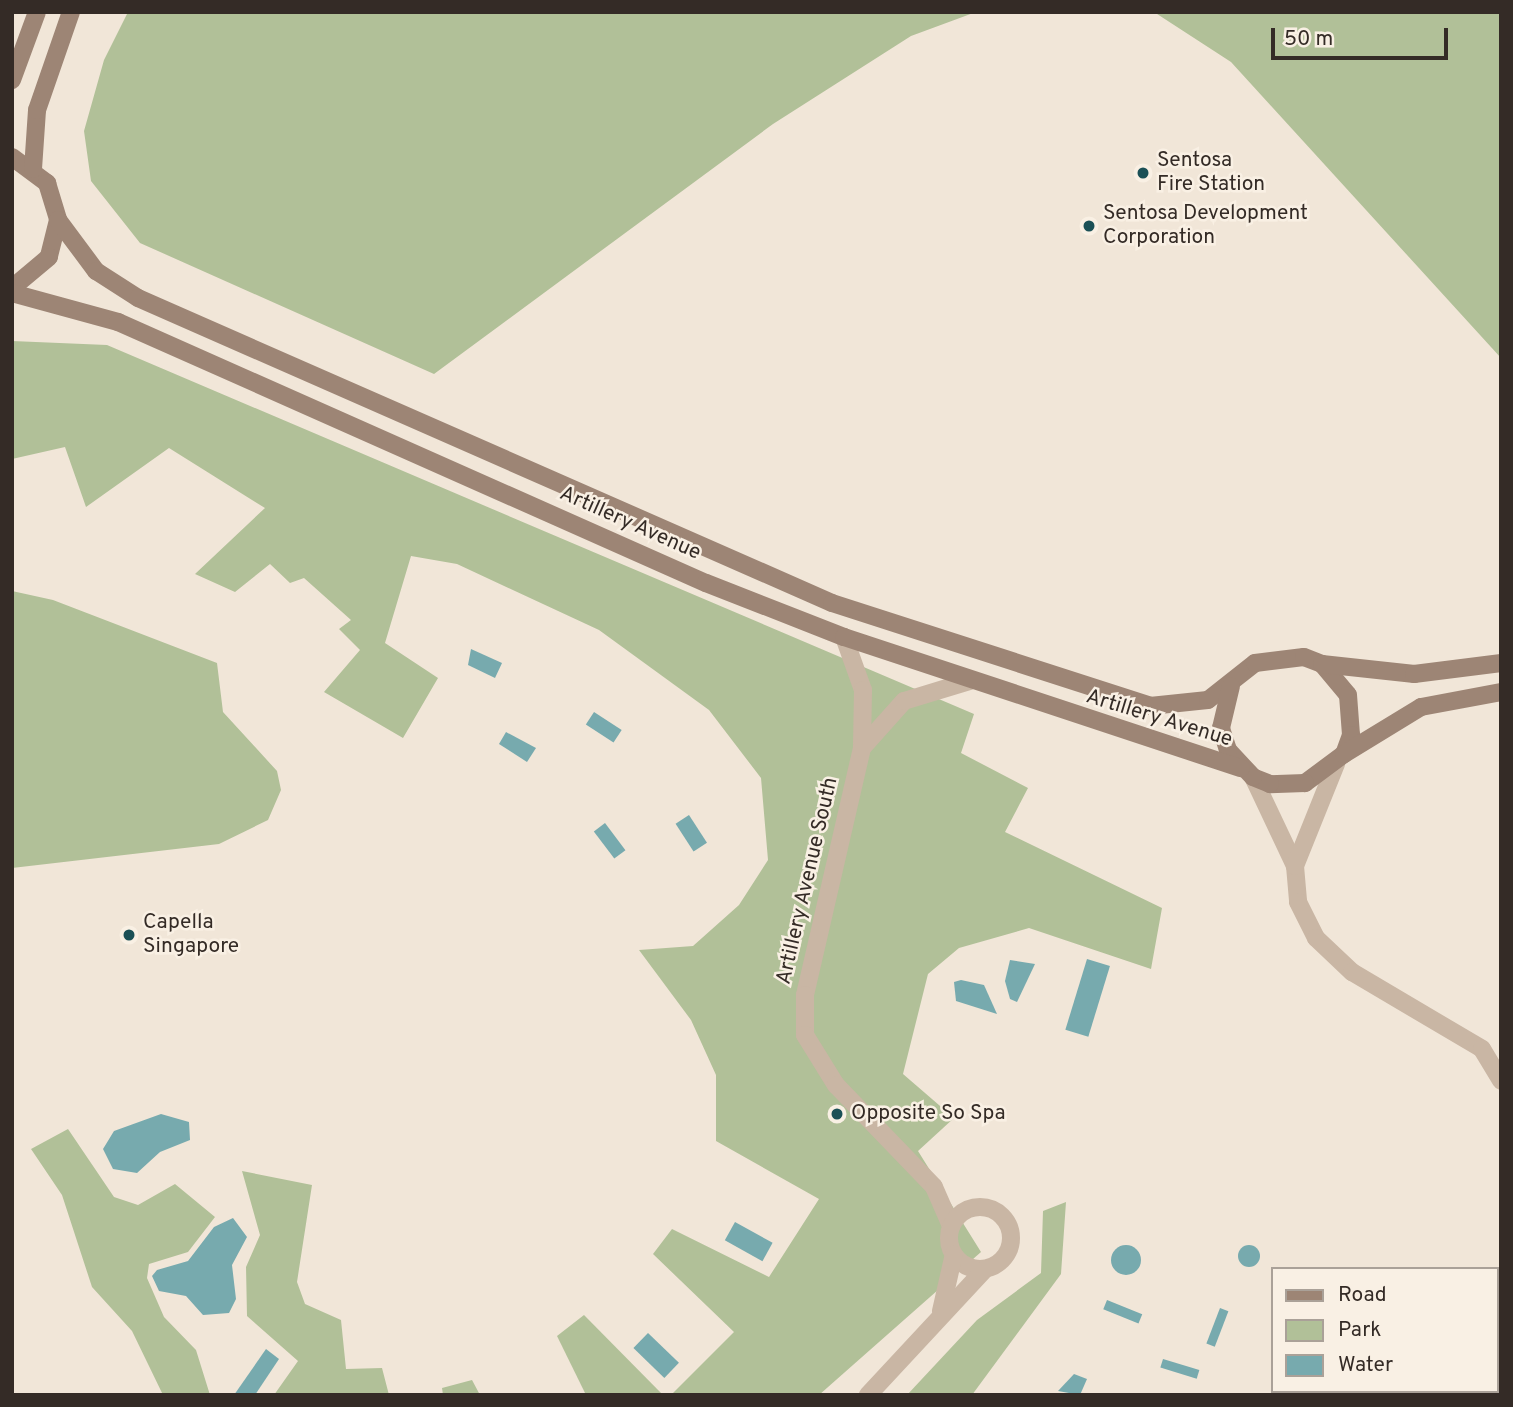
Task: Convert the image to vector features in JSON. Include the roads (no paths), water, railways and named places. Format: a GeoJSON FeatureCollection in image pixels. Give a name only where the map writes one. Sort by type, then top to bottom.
{"type":"FeatureCollection","features":[{"type":"Feature","properties":{"kind":"street"},"geometry":{"type":"LineString","coordinates":[[12,80],[37,12]]}},
{"type":"Feature","properties":{"kind":"street"},"geometry":{"type":"LineString","coordinates":[[33,169],[37,110],[71,12]]}},
{"type":"Feature","properties":{"kind":"street"},"geometry":{"type":"LineString","coordinates":[[12,157],[33,169],[47,183],[58,220],[49,257],[12,291]]}},
{"type":"Feature","properties":{"kind":"street","name":"Artillery Avenue"},"geometry":{"type":"LineString","coordinates":[[58,220],[96,271],[138,298],[832,603],[1119,701],[1183,705],[1231,686],[1271,657],[1414,674],[1501,663]]}},
{"type":"Feature","properties":{"kind":"street","name":"Artillery Avenue"},"geometry":{"type":"LineString","coordinates":[[12,291],[118,322],[706,583],[844,637],[1288,786],[1322,776],[1340,759],[1421,707],[1501,692]]}},
{"type":"Feature","properties":{"kind":"street","name":"Artillery Avenue South"},"geometry":{"type":"LineString","coordinates":[[844,637],[863,690],[862,748],[805,995],[805,1035],[836,1085],[934,1187],[974,1207]]}},
{"type":"Feature","properties":{"kind":"street"},"geometry":{"type":"LineString","coordinates":[[1295,866],[1351,735],[1350,705],[1338,678],[1322,664]]}},
{"type":"Feature","properties":{"kind":"street","name":"Artillery Avenue South"},"geometry":{"type":"LineString","coordinates":[[862,748],[904,701],[970,681]]}},
{"type":"Feature","properties":{"kind":"street","name":"Artillery Avenue"},"geometry":{"type":"LineString","coordinates":[[1231,686],[1221,729],[1247,773]]}},
{"type":"Feature","properties":{"kind":"street"},"geometry":{"type":"LineString","coordinates":[[1247,773],[1295,866],[1298,902],[1316,938],[1352,972],[1482,1049],[1501,1081]]}},
{"type":"Feature","properties":{"kind":"street","name":"Artillery Avenue South"},"geometry":{"type":"LineString","coordinates":[[934,1187],[951,1226]]}},
{"type":"Feature","properties":{"kind":"street"},"geometry":{"type":"LineString","coordinates":[[868,1395],[941,1311],[985,1269],[1003,1259],[1011,1232],[994,1209],[974,1207],[951,1226],[954,1254],[941,1311]]}},
{"type":"Feature","properties":{"kind":"street"},"geometry":{"type":"LineString","coordinates":[[954,1254],[967,1266],[985,1269]]}},
{"type":"Feature","properties":{"kind":"water"},"geometry":{"type":"Polygon","coordinates":[[[471,649],[502,663],[495,678],[468,665],[471,649]]]}},
{"type":"Feature","properties":{"kind":"water"},"geometry":{"type":"Polygon","coordinates":[[[594,712],[622,730],[614,743],[586,725],[594,712]]]}},
{"type":"Feature","properties":{"kind":"water"},"geometry":{"type":"Polygon","coordinates":[[[506,732],[536,748],[527,762],[499,744],[506,732]]]}},
{"type":"Feature","properties":{"kind":"water"},"geometry":{"type":"Polygon","coordinates":[[[689,815],[707,843],[694,851],[676,824],[689,815]]]}},
{"type":"Feature","properties":{"kind":"water"},"geometry":{"type":"Polygon","coordinates":[[[605,823],[625,850],[614,859],[594,831],[605,823]]]}},
{"type":"Feature","properties":{"kind":"water"},"geometry":{"type":"Polygon","coordinates":[[[1087,959],[1110,966],[1088,1037],[1065,1030],[1087,959]]]}},
{"type":"Feature","properties":{"kind":"water"},"geometry":{"type":"Polygon","coordinates":[[[1010,960],[1035,964],[1017,1002],[1010,999],[1005,981],[1010,960]]]}},
{"type":"Feature","properties":{"kind":"water"},"geometry":{"type":"Polygon","coordinates":[[[961,980],[984,985],[997,1014],[956,1001],[954,982],[961,980]]]}},
{"type":"Feature","properties":{"kind":"water"},"geometry":{"type":"Polygon","coordinates":[[[161,1114],[189,1122],[190,1140],[160,1152],[137,1173],[113,1169],[103,1149],[114,1131],[161,1114]]]}},
{"type":"Feature","properties":{"kind":"water"},"geometry":{"type":"Polygon","coordinates":[[[233,1218],[247,1237],[232,1265],[236,1299],[229,1313],[203,1315],[186,1296],[159,1291],[152,1276],[157,1270],[188,1261],[214,1227],[233,1218]]]}},
{"type":"Feature","properties":{"kind":"water"},"geometry":{"type":"Polygon","coordinates":[[[735,1222],[773,1243],[762,1261],[725,1240],[735,1222]]]}},
{"type":"Feature","properties":{"kind":"water"},"geometry":{"type":"Polygon","coordinates":[[[1126,1245],[1132,1246],[1140,1254],[1140,1266],[1132,1274],[1126,1275],[1120,1274],[1112,1266],[1111,1260],[1112,1254],[1120,1246],[1126,1245]]]}},
{"type":"Feature","properties":{"kind":"water"},"geometry":{"type":"Polygon","coordinates":[[[1249,1245],[1257,1248],[1260,1256],[1257,1264],[1249,1267],[1241,1264],[1238,1256],[1241,1248],[1249,1245]]]}},
{"type":"Feature","properties":{"kind":"water"},"geometry":{"type":"Polygon","coordinates":[[[1107,1300],[1142,1314],[1138,1324],[1103,1309],[1107,1300]]]}},
{"type":"Feature","properties":{"kind":"water"},"geometry":{"type":"Polygon","coordinates":[[[1220,1308],[1228,1311],[1215,1347],[1206,1343],[1220,1308]]]}},
{"type":"Feature","properties":{"kind":"water"},"geometry":{"type":"Polygon","coordinates":[[[648,1333],[679,1363],[664,1378],[633,1348],[648,1333]]]}},
{"type":"Feature","properties":{"kind":"water"},"geometry":{"type":"Polygon","coordinates":[[[266,1349],[279,1359],[255,1395],[234,1395],[266,1349]]]}},
{"type":"Feature","properties":{"kind":"water"},"geometry":{"type":"Polygon","coordinates":[[[1163,1359],[1199,1370],[1197,1379],[1160,1368],[1163,1359]]]}},
{"type":"Feature","properties":{"kind":"water"},"geometry":{"type":"Polygon","coordinates":[[[1074,1374],[1087,1379],[1080,1395],[1058,1391],[1074,1374]]]}},
{"type":"Feature","properties":{"kind":"place","name":"Sentosa Fire Station"},"geometry":{"type":"Point","coordinates":[1143,173]}},
{"type":"Feature","properties":{"kind":"place","name":"Sentosa Development Corporation"},"geometry":{"type":"Point","coordinates":[1089,226]}},
{"type":"Feature","properties":{"kind":"place","name":"Capella Singapore"},"geometry":{"type":"Point","coordinates":[129,935]}},
{"type":"Feature","properties":{"kind":"place","name":"Opposite So Spa"},"geometry":{"type":"Point","coordinates":[837,1114]}}]}
